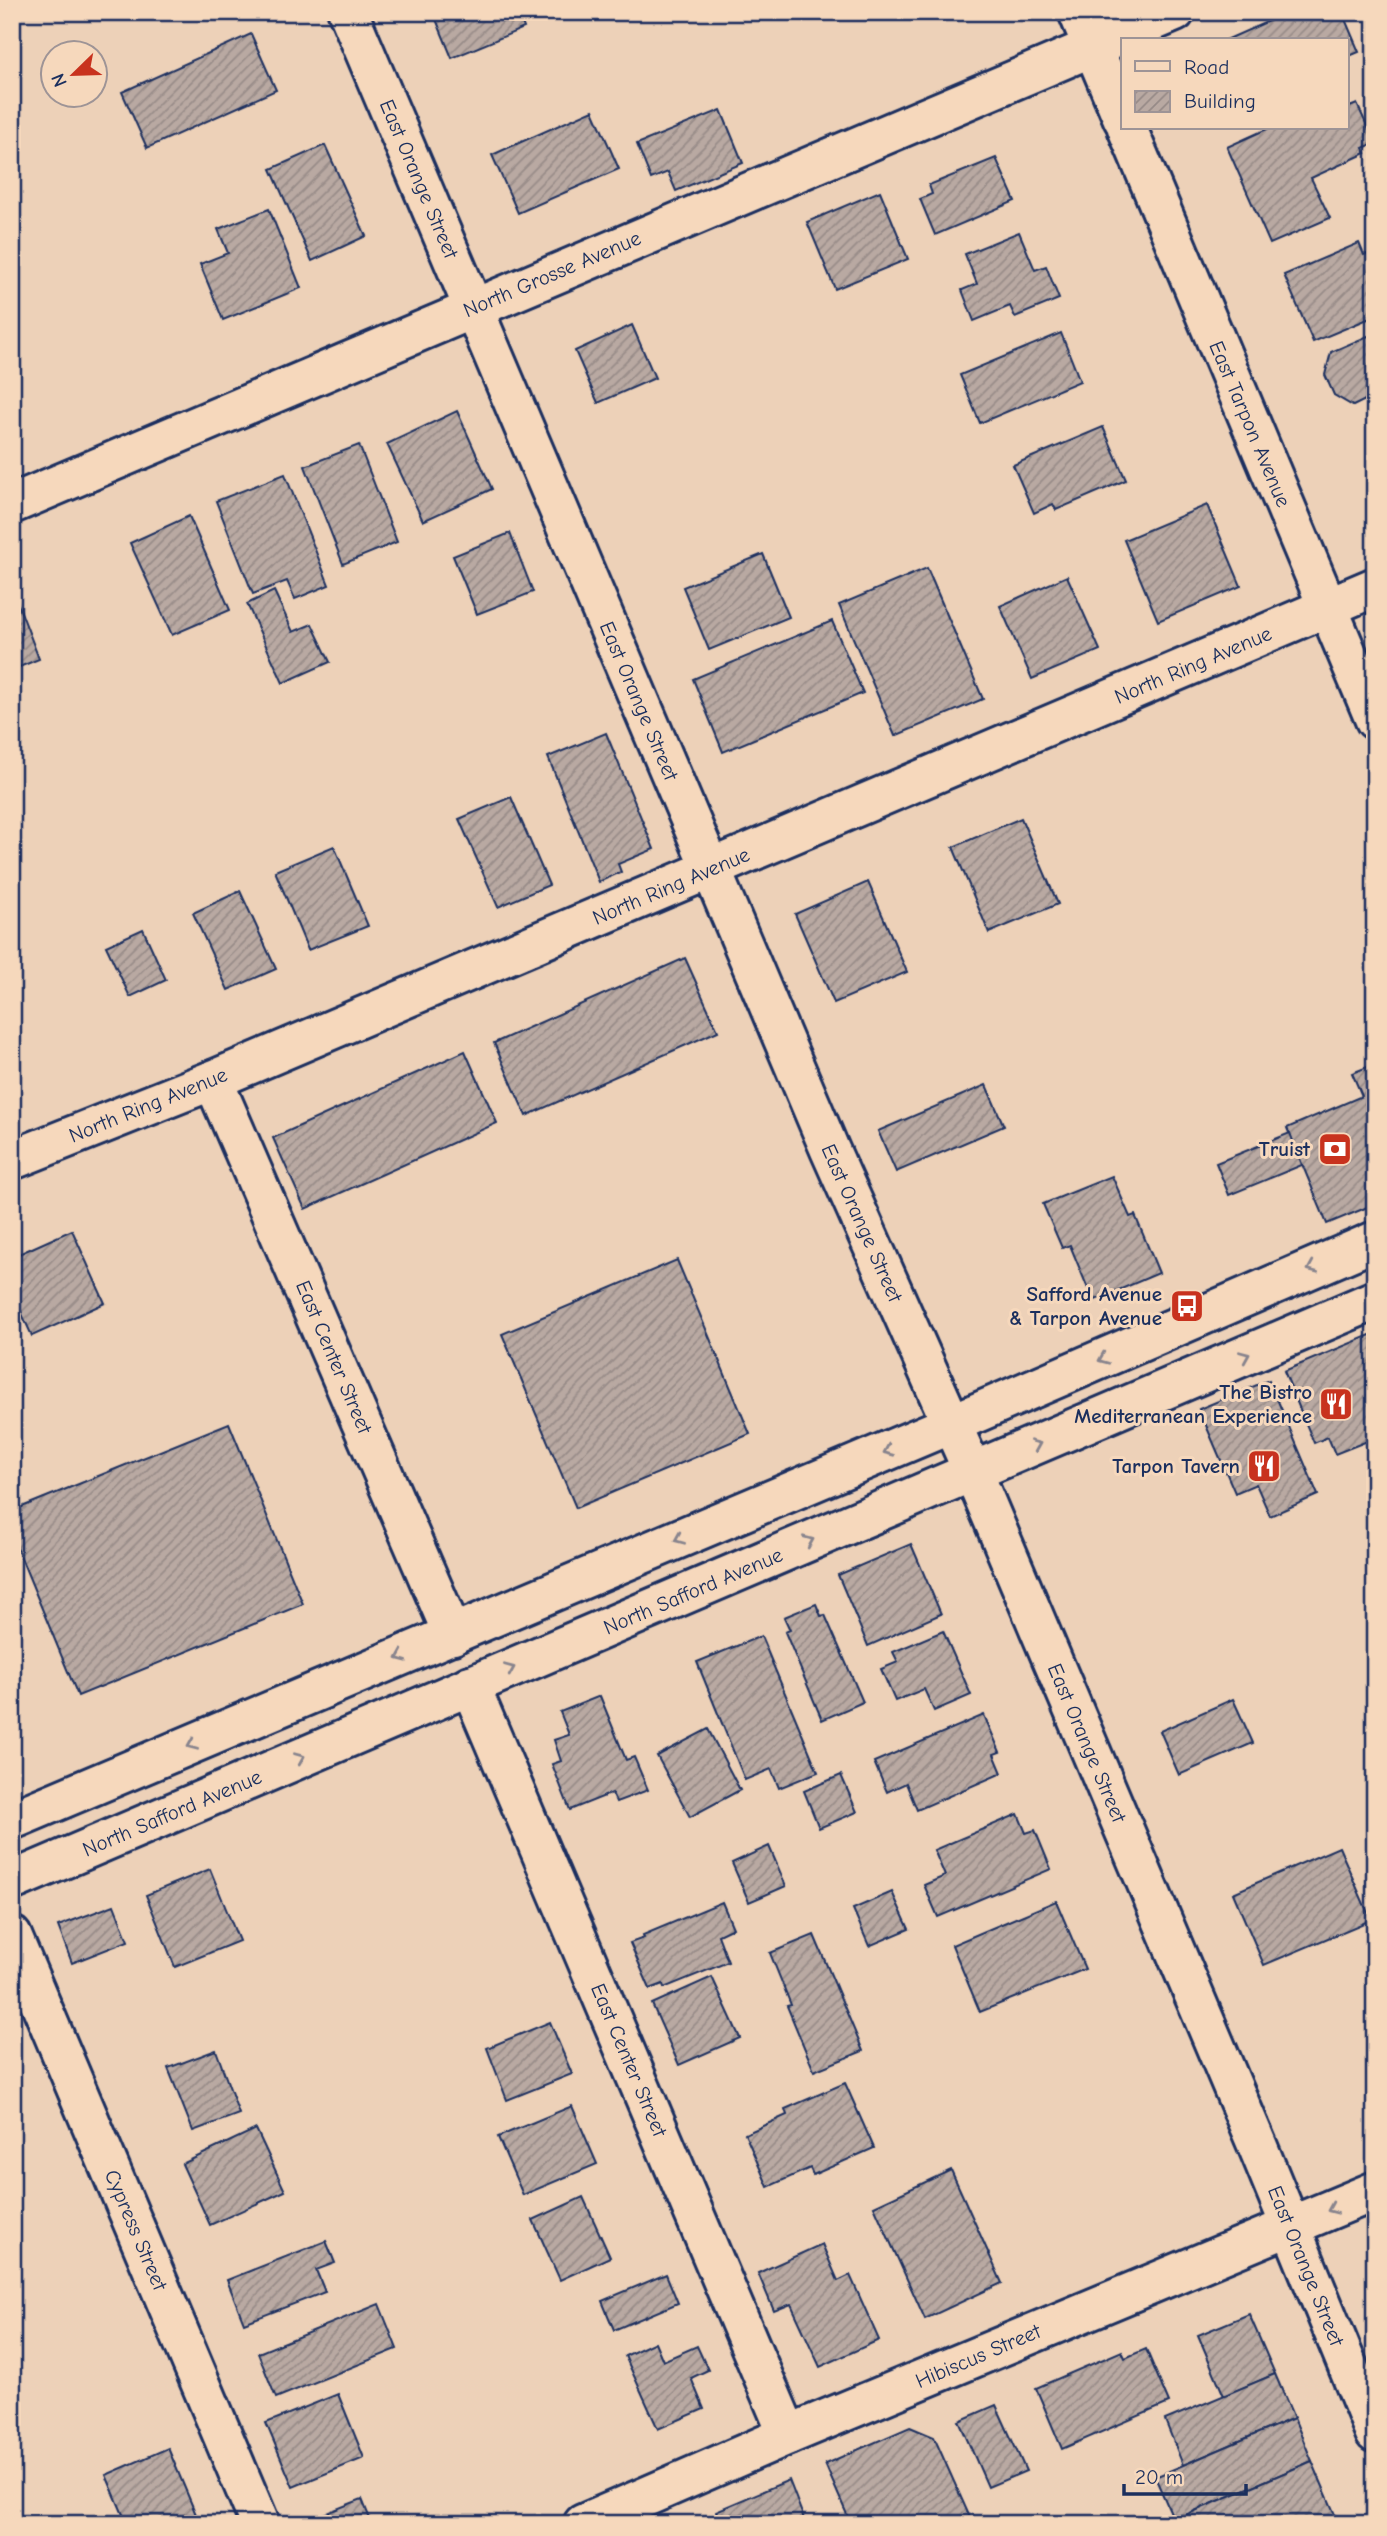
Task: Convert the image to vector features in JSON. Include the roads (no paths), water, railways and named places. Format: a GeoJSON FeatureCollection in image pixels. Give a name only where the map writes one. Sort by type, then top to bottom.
{"type":"FeatureCollection","features":[{"type":"Feature","properties":{"kind":"street","name":"East Orange Street"},"geometry":{"type":"LineString","coordinates":[[348,12],[830,1150],[973,1472],[1258,2147],[1375,2433]]}},
{"type":"Feature","properties":{"kind":"street"},"geometry":{"type":"LineString","coordinates":[[1078,12],[1121,114]]}},
{"type":"Feature","properties":{"kind":"street","name":"North Grosse Avenue"},"geometry":{"type":"LineString","coordinates":[[12,504],[1175,12]]}},
{"type":"Feature","properties":{"kind":"street","name":"East Tarpon Avenue"},"geometry":{"type":"LineString","coordinates":[[1127,130],[1375,720]]}},
{"type":"Feature","properties":{"kind":"street","name":"North Ring Avenue"},"geometry":{"type":"LineString","coordinates":[[12,1160],[213,1080],[1375,587]]}},
{"type":"Feature","properties":{"kind":"street","name":"East Center Street"},"geometry":{"type":"LineString","coordinates":[[213,1080],[453,1635]]}},
{"type":"Feature","properties":{"kind":"street"},"geometry":{"type":"LineString","coordinates":[[12,1821],[951,1424],[1375,1241]]}},
{"type":"Feature","properties":{"kind":"street","name":"North Safford Avenue"},"geometry":{"type":"LineString","coordinates":[[12,1881],[1375,1300]]}},
{"type":"Feature","properties":{"kind":"street","name":"East Center Street"},"geometry":{"type":"LineString","coordinates":[[470,1685],[788,2435]]}},
{"type":"Feature","properties":{"kind":"street","name":"Cypress Street"},"geometry":{"type":"LineString","coordinates":[[12,1936],[260,2524]]}},
{"type":"Feature","properties":{"kind":"street","name":"Hibiscus Street"},"geometry":{"type":"LineString","coordinates":[[583,2524],[788,2435],[1375,2191]]}},
{"type":"Feature","properties":{"kind":"place","name":"Truist"},"geometry":{"type":"Point","coordinates":[1335,1149]}},
{"type":"Feature","properties":{"kind":"place","name":"Safford Avenue & Tarpon Avenue"},"geometry":{"type":"Point","coordinates":[1187,1306]}},
{"type":"Feature","properties":{"kind":"place","name":"The Bistro Mediterranean Experience"},"geometry":{"type":"Point","coordinates":[1336,1404]}},
{"type":"Feature","properties":{"kind":"place","name":"Tarpon Tavern"},"geometry":{"type":"Point","coordinates":[1264,1466]}}]}
